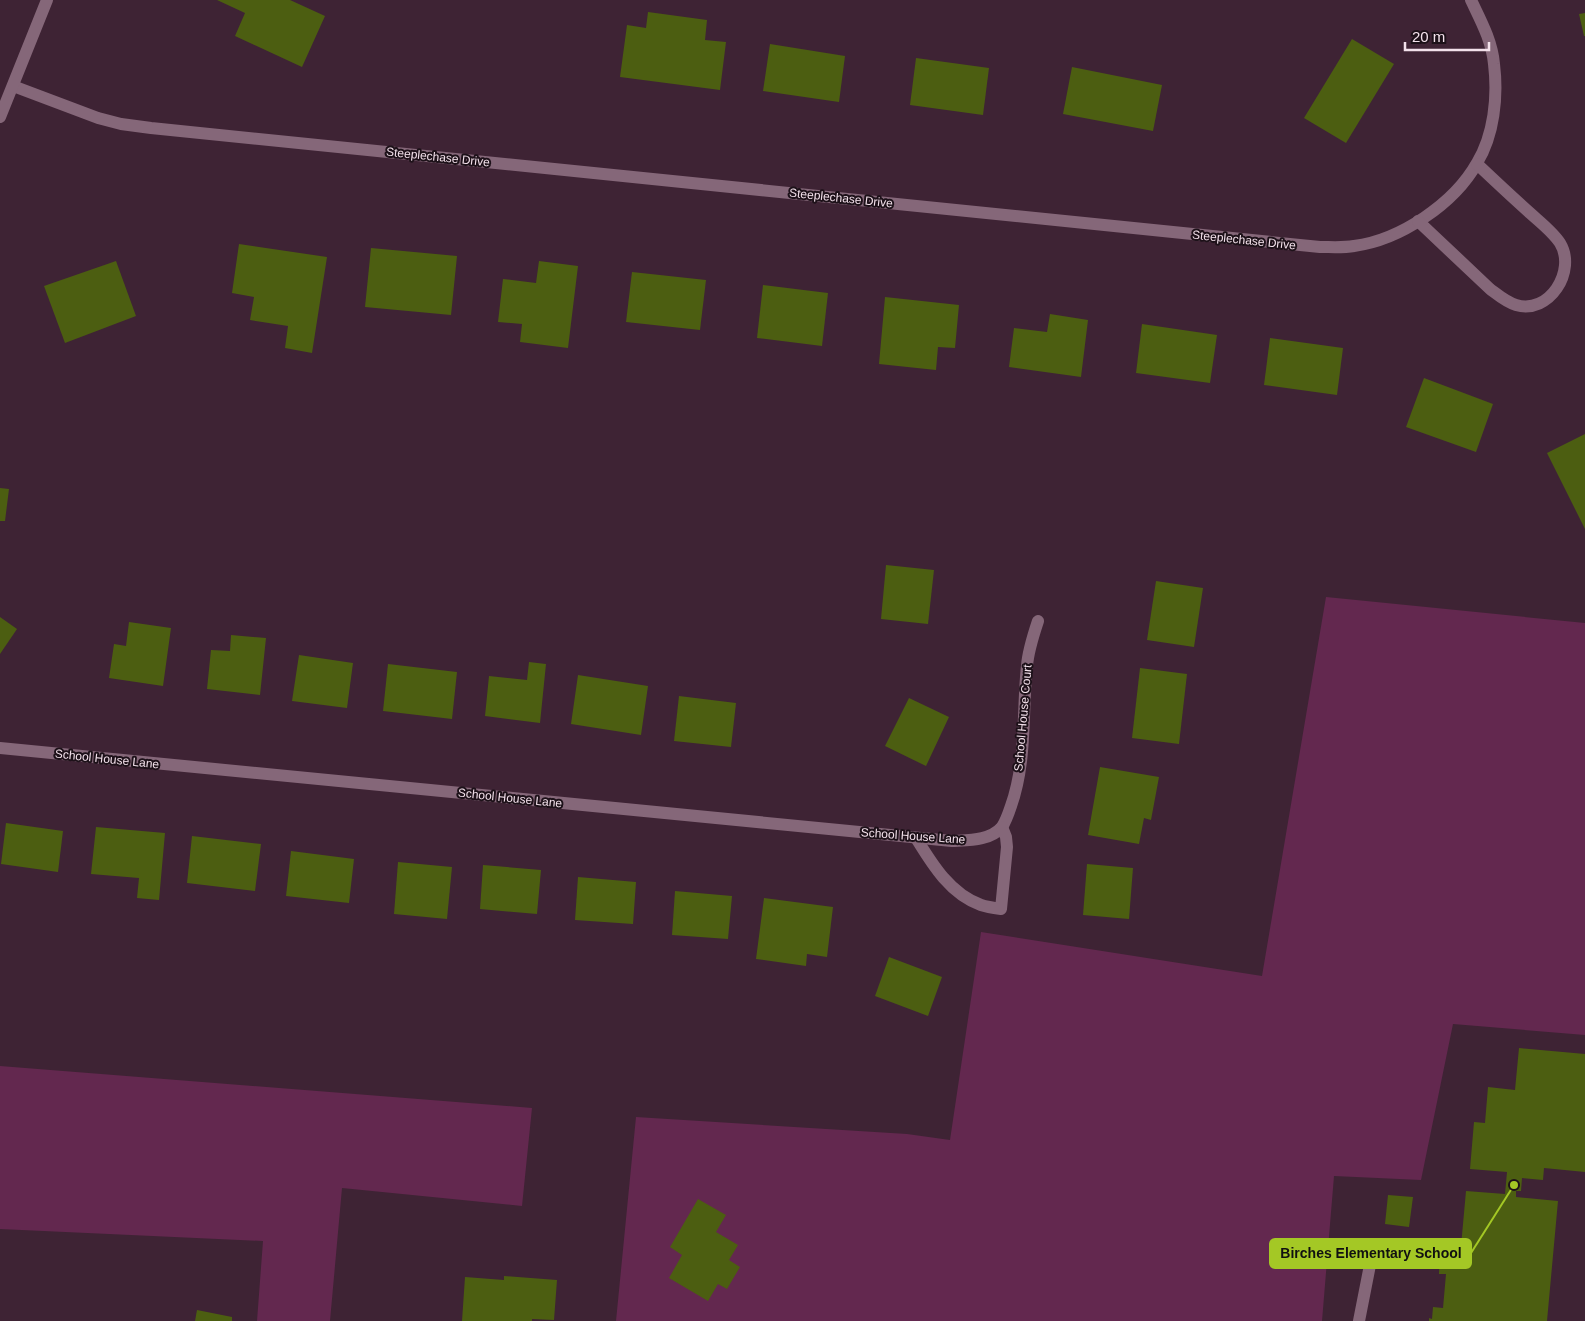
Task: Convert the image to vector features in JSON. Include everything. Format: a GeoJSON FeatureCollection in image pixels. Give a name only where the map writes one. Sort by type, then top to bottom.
{"type":"FeatureCollection","features":[{"type":"Feature","properties":{"kind":"street"},"geometry":{"type":"LineString","coordinates":[[0,118],[48,0]]}},
{"type":"Feature","properties":{"kind":"street","name":"Steeplechase Drive"},"geometry":{"type":"LineString","coordinates":[[13,86],[98,118],[121,124],[151,128],[1320,247],[1355,246],[1399,232],[1418,221],[1444,202],[1477,164],[1485,146],[1496,97],[1494,63],[1487,33],[1471,0]]}},
{"type":"Feature","properties":{"kind":"street"},"geometry":{"type":"LineString","coordinates":[[1418,221],[1503,299],[1516,305],[1530,306],[1543,301],[1555,292],[1562,278],[1566,261],[1560,244],[1545,227],[1477,164]]}},
{"type":"Feature","properties":{"kind":"street","name":"School House Court"},"geometry":{"type":"LineString","coordinates":[[1002,827],[1016,791],[1025,726],[1027,665],[1038,621]]}},
{"type":"Feature","properties":{"kind":"street","name":"School House Lane"},"geometry":{"type":"LineString","coordinates":[[0,748],[952,841],[972,840],[989,836],[1002,827]]}},
{"type":"Feature","properties":{"kind":"street"},"geometry":{"type":"LineString","coordinates":[[916,838],[931,863],[962,896],[981,905],[1000,909],[1007,847],[1002,827]]}},
{"type":"Feature","properties":{"kind":"street"},"geometry":{"type":"LineString","coordinates":[[1359,1321],[1370,1265]]}},
{"type":"Feature","properties":{"kind":"shaded area"},"geometry":{"type":"Polygon","coordinates":[[[1326,597],[1585,623],[1585,1035],[1453,1024],[1421,1180],[1334,1176],[1322,1321],[616,1321],[636,1117],[907,1134],[950,1140],[981,932],[1262,976],[1326,597]]]}},
{"type":"Feature","properties":{"kind":"shaded area"},"geometry":{"type":"Polygon","coordinates":[[[0,1066],[532,1108],[522,1206],[342,1188],[330,1321],[257,1321],[263,1241],[0,1229],[0,1066]]]}},
{"type":"Feature","properties":{"kind":"building"},"geometry":{"type":"Polygon","coordinates":[[[217,0],[290,0],[325,16],[302,67],[235,36],[245,13],[217,0]]]}},
{"type":"Feature","properties":{"kind":"building"},"geometry":{"type":"Polygon","coordinates":[[[648,12],[707,20],[705,40],[726,42],[720,90],[620,77],[627,25],[646,28],[648,12]]]}},
{"type":"Feature","properties":{"kind":"building"},"geometry":{"type":"Polygon","coordinates":[[[1585,13],[1585,36],[1584,36],[1579,14],[1585,13]]]}},
{"type":"Feature","properties":{"kind":"building"},"geometry":{"type":"Polygon","coordinates":[[[1352,39],[1394,64],[1346,143],[1304,118],[1352,39]]]}},
{"type":"Feature","properties":{"kind":"building"},"geometry":{"type":"Polygon","coordinates":[[[770,44],[845,56],[839,102],[763,91],[770,44]]]}},
{"type":"Feature","properties":{"kind":"building"},"geometry":{"type":"Polygon","coordinates":[[[916,58],[989,68],[983,115],[910,105],[916,58]]]}},
{"type":"Feature","properties":{"kind":"building"},"geometry":{"type":"Polygon","coordinates":[[[1072,67],[1162,85],[1153,131],[1063,114],[1072,67]]]}},
{"type":"Feature","properties":{"kind":"building"},"geometry":{"type":"Polygon","coordinates":[[[239,244],[327,257],[312,353],[285,348],[288,326],[250,320],[254,297],[232,293],[239,244]]]}},
{"type":"Feature","properties":{"kind":"building"},"geometry":{"type":"Polygon","coordinates":[[[371,248],[457,256],[451,315],[365,307],[371,248]]]}},
{"type":"Feature","properties":{"kind":"building"},"geometry":{"type":"Polygon","coordinates":[[[116,261],[136,316],[65,343],[44,286],[116,261]]]}},
{"type":"Feature","properties":{"kind":"building"},"geometry":{"type":"Polygon","coordinates":[[[539,261],[578,266],[568,348],[520,342],[522,324],[498,322],[503,279],[536,283],[539,261]]]}},
{"type":"Feature","properties":{"kind":"building"},"geometry":{"type":"Polygon","coordinates":[[[632,272],[706,280],[700,330],[626,322],[632,272]]]}},
{"type":"Feature","properties":{"kind":"building"},"geometry":{"type":"Polygon","coordinates":[[[763,285],[828,293],[822,346],[757,338],[763,285]]]}},
{"type":"Feature","properties":{"kind":"building"},"geometry":{"type":"Polygon","coordinates":[[[885,297],[959,305],[955,348],[938,347],[936,370],[879,364],[885,297]]]}},
{"type":"Feature","properties":{"kind":"building"},"geometry":{"type":"Polygon","coordinates":[[[1050,314],[1088,320],[1081,377],[1009,367],[1014,328],[1047,332],[1050,314]]]}},
{"type":"Feature","properties":{"kind":"building"},"geometry":{"type":"Polygon","coordinates":[[[1142,324],[1217,335],[1210,383],[1136,373],[1142,324]]]}},
{"type":"Feature","properties":{"kind":"building"},"geometry":{"type":"Polygon","coordinates":[[[1270,338],[1343,348],[1337,395],[1264,385],[1270,338]]]}},
{"type":"Feature","properties":{"kind":"building"},"geometry":{"type":"Polygon","coordinates":[[[1424,378],[1493,404],[1476,452],[1406,427],[1424,378]]]}},
{"type":"Feature","properties":{"kind":"building"},"geometry":{"type":"Polygon","coordinates":[[[1585,434],[1585,529],[1547,453],[1585,434]]]}},
{"type":"Feature","properties":{"kind":"building"},"geometry":{"type":"Polygon","coordinates":[[[0,488],[9,489],[5,521],[0,521],[0,488]]]}},
{"type":"Feature","properties":{"kind":"building"},"geometry":{"type":"Polygon","coordinates":[[[886,565],[934,570],[928,624],[881,619],[886,565]]]}},
{"type":"Feature","properties":{"kind":"building"},"geometry":{"type":"Polygon","coordinates":[[[1156,581],[1203,588],[1194,647],[1147,640],[1156,581]]]}},
{"type":"Feature","properties":{"kind":"building"},"geometry":{"type":"Polygon","coordinates":[[[0,617],[17,629],[0,654],[0,617]]]}},
{"type":"Feature","properties":{"kind":"building"},"geometry":{"type":"Polygon","coordinates":[[[129,622],[171,628],[163,686],[109,678],[114,644],[126,646],[129,622]]]}},
{"type":"Feature","properties":{"kind":"building"},"geometry":{"type":"Polygon","coordinates":[[[231,635],[266,638],[260,695],[207,689],[211,650],[230,651],[231,635]]]}},
{"type":"Feature","properties":{"kind":"building"},"geometry":{"type":"Polygon","coordinates":[[[299,655],[353,663],[347,708],[292,701],[299,655]]]}},
{"type":"Feature","properties":{"kind":"building"},"geometry":{"type":"Polygon","coordinates":[[[529,662],[546,664],[540,723],[485,716],[489,676],[527,680],[529,662]]]}},
{"type":"Feature","properties":{"kind":"building"},"geometry":{"type":"Polygon","coordinates":[[[388,664],[457,672],[452,719],[383,711],[388,664]]]}},
{"type":"Feature","properties":{"kind":"building"},"geometry":{"type":"Polygon","coordinates":[[[1140,668],[1187,674],[1179,744],[1132,738],[1140,668]]]}},
{"type":"Feature","properties":{"kind":"building"},"geometry":{"type":"Polygon","coordinates":[[[578,675],[648,686],[641,735],[571,724],[578,675]]]}},
{"type":"Feature","properties":{"kind":"building"},"geometry":{"type":"Polygon","coordinates":[[[679,696],[736,703],[731,747],[674,741],[679,696]]]}},
{"type":"Feature","properties":{"kind":"building"},"geometry":{"type":"Polygon","coordinates":[[[909,698],[949,717],[926,766],[885,746],[909,698]]]}},
{"type":"Feature","properties":{"kind":"building"},"geometry":{"type":"Polygon","coordinates":[[[1100,767],[1159,777],[1151,820],[1144,818],[1139,844],[1088,835],[1100,767]]]}},
{"type":"Feature","properties":{"kind":"building"},"geometry":{"type":"Polygon","coordinates":[[[6,823],[63,831],[58,872],[1,864],[6,823]]]}},
{"type":"Feature","properties":{"kind":"building"},"geometry":{"type":"Polygon","coordinates":[[[96,827],[165,833],[159,900],[137,898],[139,878],[91,874],[96,827]]]}},
{"type":"Feature","properties":{"kind":"building"},"geometry":{"type":"Polygon","coordinates":[[[192,836],[261,844],[255,891],[187,883],[192,836]]]}},
{"type":"Feature","properties":{"kind":"building"},"geometry":{"type":"Polygon","coordinates":[[[291,851],[354,859],[349,903],[286,896],[291,851]]]}},
{"type":"Feature","properties":{"kind":"building"},"geometry":{"type":"Polygon","coordinates":[[[398,862],[452,867],[447,919],[394,914],[398,862]]]}},
{"type":"Feature","properties":{"kind":"building"},"geometry":{"type":"Polygon","coordinates":[[[1087,864],[1133,868],[1129,919],[1083,915],[1087,864]]]}},
{"type":"Feature","properties":{"kind":"building"},"geometry":{"type":"Polygon","coordinates":[[[483,865],[541,870],[537,914],[480,909],[483,865]]]}},
{"type":"Feature","properties":{"kind":"building"},"geometry":{"type":"Polygon","coordinates":[[[578,877],[636,882],[633,924],[575,920],[578,877]]]}},
{"type":"Feature","properties":{"kind":"building"},"geometry":{"type":"Polygon","coordinates":[[[675,891],[732,896],[728,939],[672,935],[675,891]]]}},
{"type":"Feature","properties":{"kind":"building"},"geometry":{"type":"Polygon","coordinates":[[[764,898],[833,907],[827,957],[807,954],[806,966],[756,959],[764,898]]]}},
{"type":"Feature","properties":{"kind":"building"},"geometry":{"type":"Polygon","coordinates":[[[889,957],[942,977],[928,1016],[875,996],[889,957]]]}},
{"type":"Feature","properties":{"kind":"building"},"geometry":{"type":"Polygon","coordinates":[[[1519,1048],[1585,1054],[1585,1172],[1544,1168],[1543,1180],[1522,1178],[1521,1191],[1516,1191],[1516,1197],[1558,1201],[1547,1321],[1429,1321],[1429,1318],[1432,1319],[1433,1307],[1443,1308],[1446,1274],[1439,1274],[1440,1255],[1460,1257],[1466,1191],[1505,1194],[1507,1172],[1470,1169],[1474,1122],[1485,1123],[1488,1087],[1515,1090],[1519,1048]]]}},
{"type":"Feature","properties":{"kind":"building"},"geometry":{"type":"Polygon","coordinates":[[[1388,1195],[1413,1197],[1409,1227],[1385,1224],[1388,1195]]]}},
{"type":"Feature","properties":{"kind":"building"},"geometry":{"type":"Polygon","coordinates":[[[698,1199],[726,1215],[716,1232],[738,1245],[729,1260],[740,1267],[727,1289],[718,1284],[708,1301],[669,1278],[682,1255],[670,1247],[698,1199]]]}},
{"type":"Feature","properties":{"kind":"building"},"geometry":{"type":"Polygon","coordinates":[[[504,1276],[557,1280],[554,1320],[462,1321],[465,1277],[504,1280],[504,1276]]]}},
{"type":"Feature","properties":{"kind":"building"},"geometry":{"type":"Polygon","coordinates":[[[197,1310],[232,1317],[232,1321],[195,1321],[197,1310]]]}},
{"type":"Feature","properties":{"kind":"place","name":"Birches Elementary School"},"geometry":{"type":"Point","coordinates":[1514,1185]}}]}
